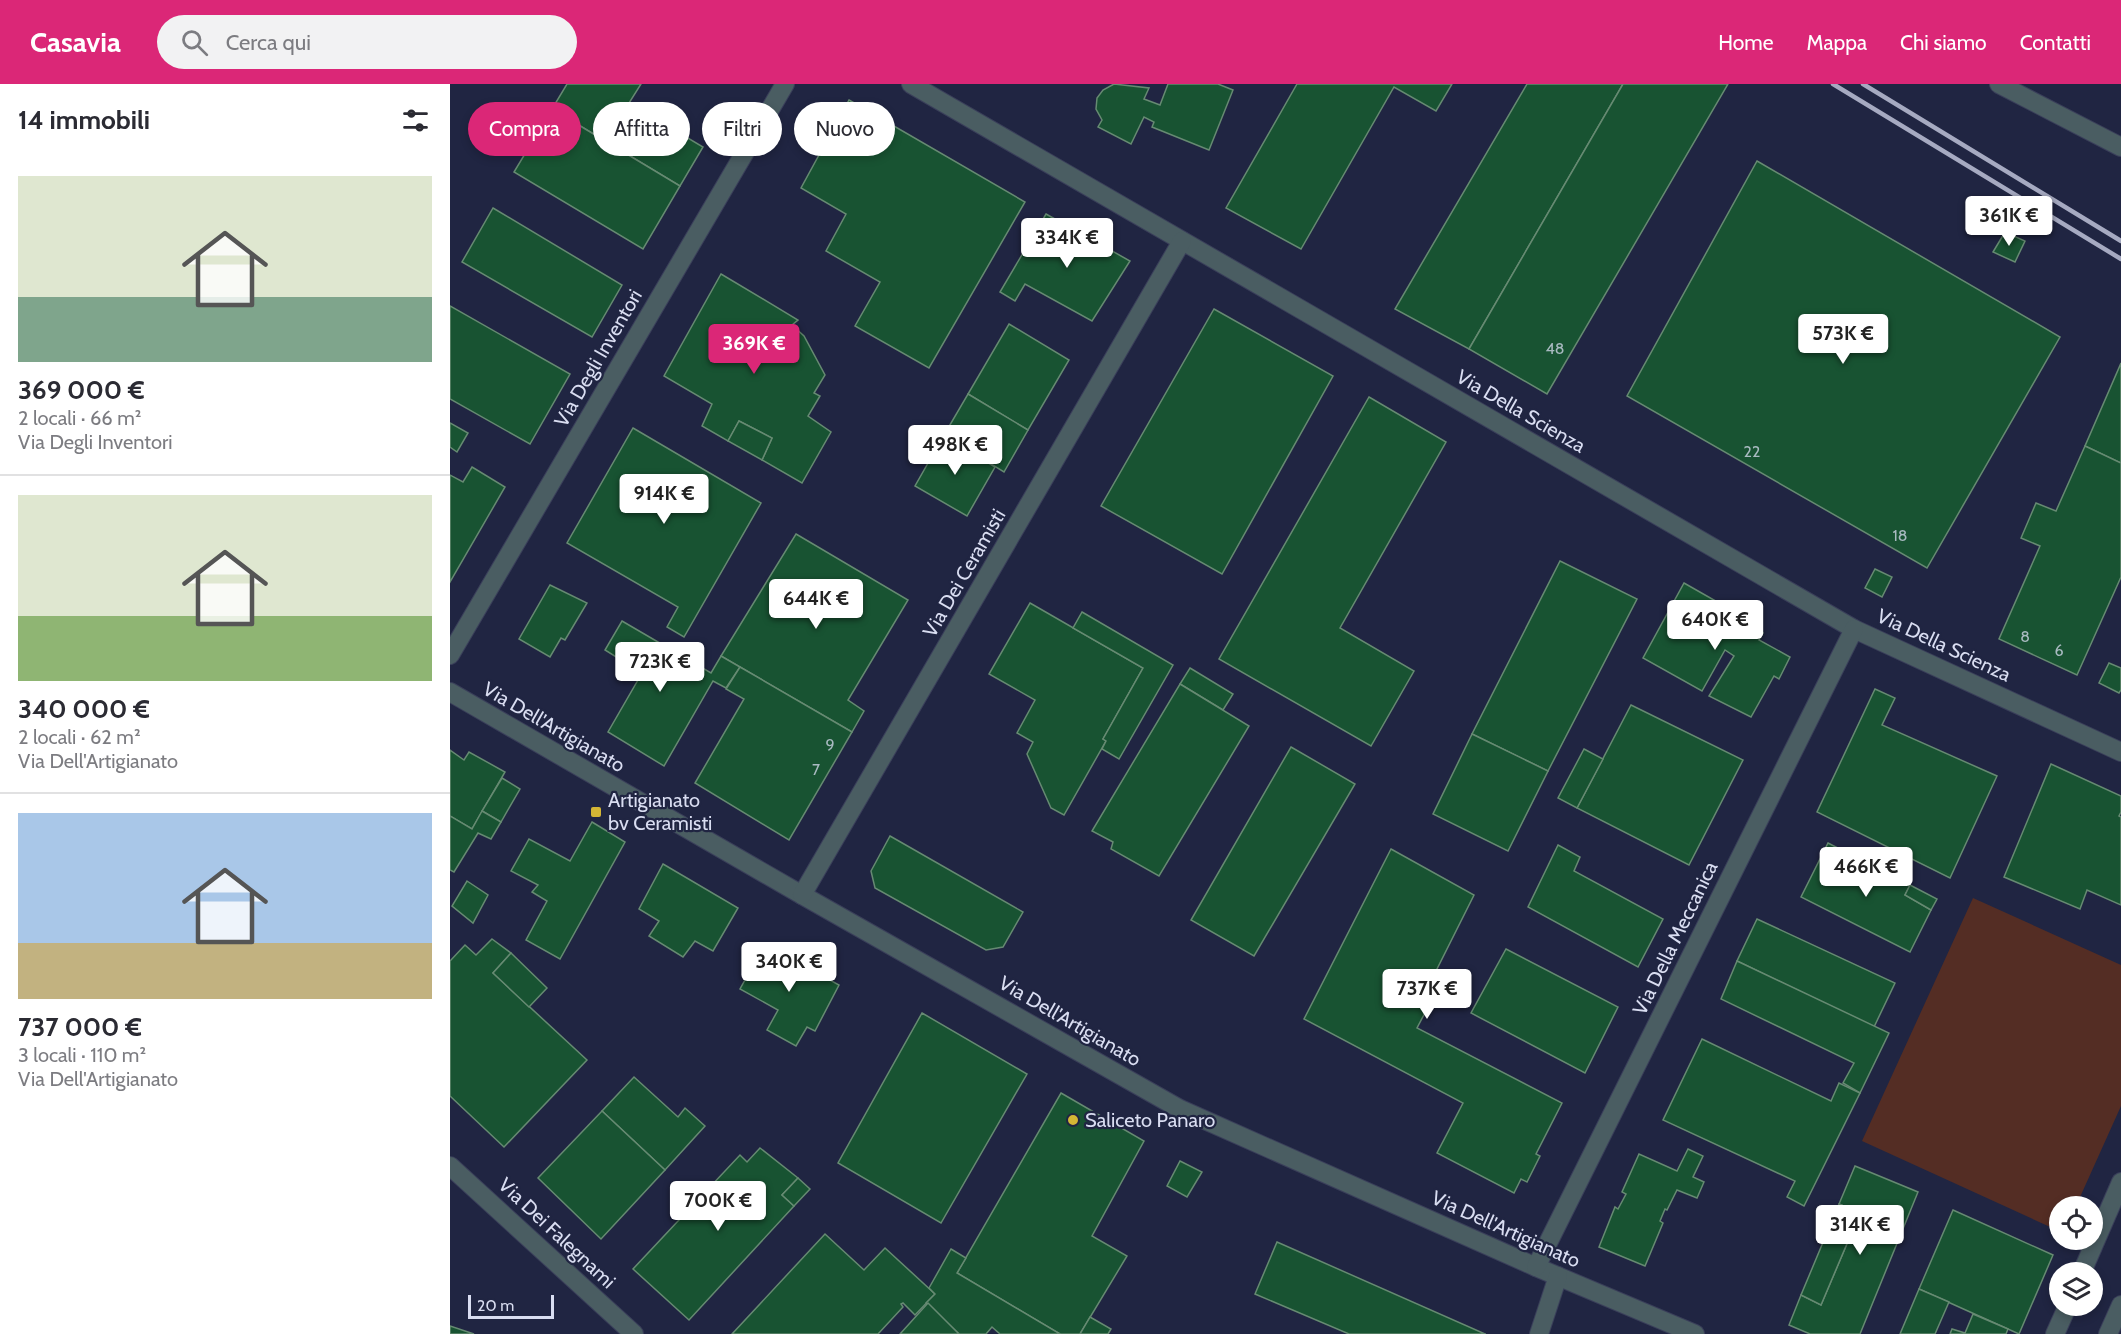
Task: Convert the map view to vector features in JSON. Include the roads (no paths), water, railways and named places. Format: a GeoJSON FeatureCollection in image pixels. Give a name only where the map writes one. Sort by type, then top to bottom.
{"type":"FeatureCollection","features":[{"type":"Feature","properties":{"kind":"street","name":"Via Degli Inventori"},"geometry":{"type":"LineString","coordinates":[[450,656],[785,84]]}},
{"type":"Feature","properties":{"kind":"street","name":"Via Della Scienza"},"geometry":{"type":"LineString","coordinates":[[911,84],[1854,629],[2121,752]]}},
{"type":"Feature","properties":{"kind":"street"},"geometry":{"type":"LineString","coordinates":[[1999,84],[2121,147]]}},
{"type":"Feature","properties":{"kind":"street","name":"Via Dei Ceramisti"},"geometry":{"type":"LineString","coordinates":[[802,896],[1182,242]]}},
{"type":"Feature","properties":{"kind":"street","name":"Via Della Meccanica"},"geometry":{"type":"LineString","coordinates":[[1536,1267],[1854,629]]}},
{"type":"Feature","properties":{"kind":"street","name":"Via Dell'Artigianato"},"geometry":{"type":"LineString","coordinates":[[450,692],[802,896],[1180,1109],[1536,1267],[1695,1334]]}},
{"type":"Feature","properties":{"kind":"street","name":"Via Dei Falegnami"},"geometry":{"type":"LineString","coordinates":[[450,1166],[634,1334]]}},
{"type":"Feature","properties":{"kind":"street"},"geometry":{"type":"LineString","coordinates":[[2086,1262],[2121,1182]]}},
{"type":"Feature","properties":{"kind":"street"},"geometry":{"type":"LineString","coordinates":[[1539,1334],[1558,1276]]}},
{"type":"Feature","properties":{"kind":"street"},"geometry":{"type":"LineString","coordinates":[[2108,1334],[2121,1305]]}},
{"type":"Feature","properties":{"kind":"street"},"geometry":{"type":"LineString","coordinates":[[2055,1334],[2063,1316]]}},
{"type":"Feature","properties":{"kind":"railway"},"geometry":{"type":"LineString","coordinates":[[1833,84],[2121,259]]}},
{"type":"Feature","properties":{"kind":"railway"},"geometry":{"type":"LineString","coordinates":[[1863,84],[2121,241]]}},
{"type":"Feature","properties":{"kind":"place","name":"Artigianato bv Ceramisti"},"geometry":{"type":"Point","coordinates":[596,812]}},
{"type":"Feature","properties":{"kind":"place","name":"Saliceto Panaro"},"geometry":{"type":"Point","coordinates":[1073,1120]}}]}
